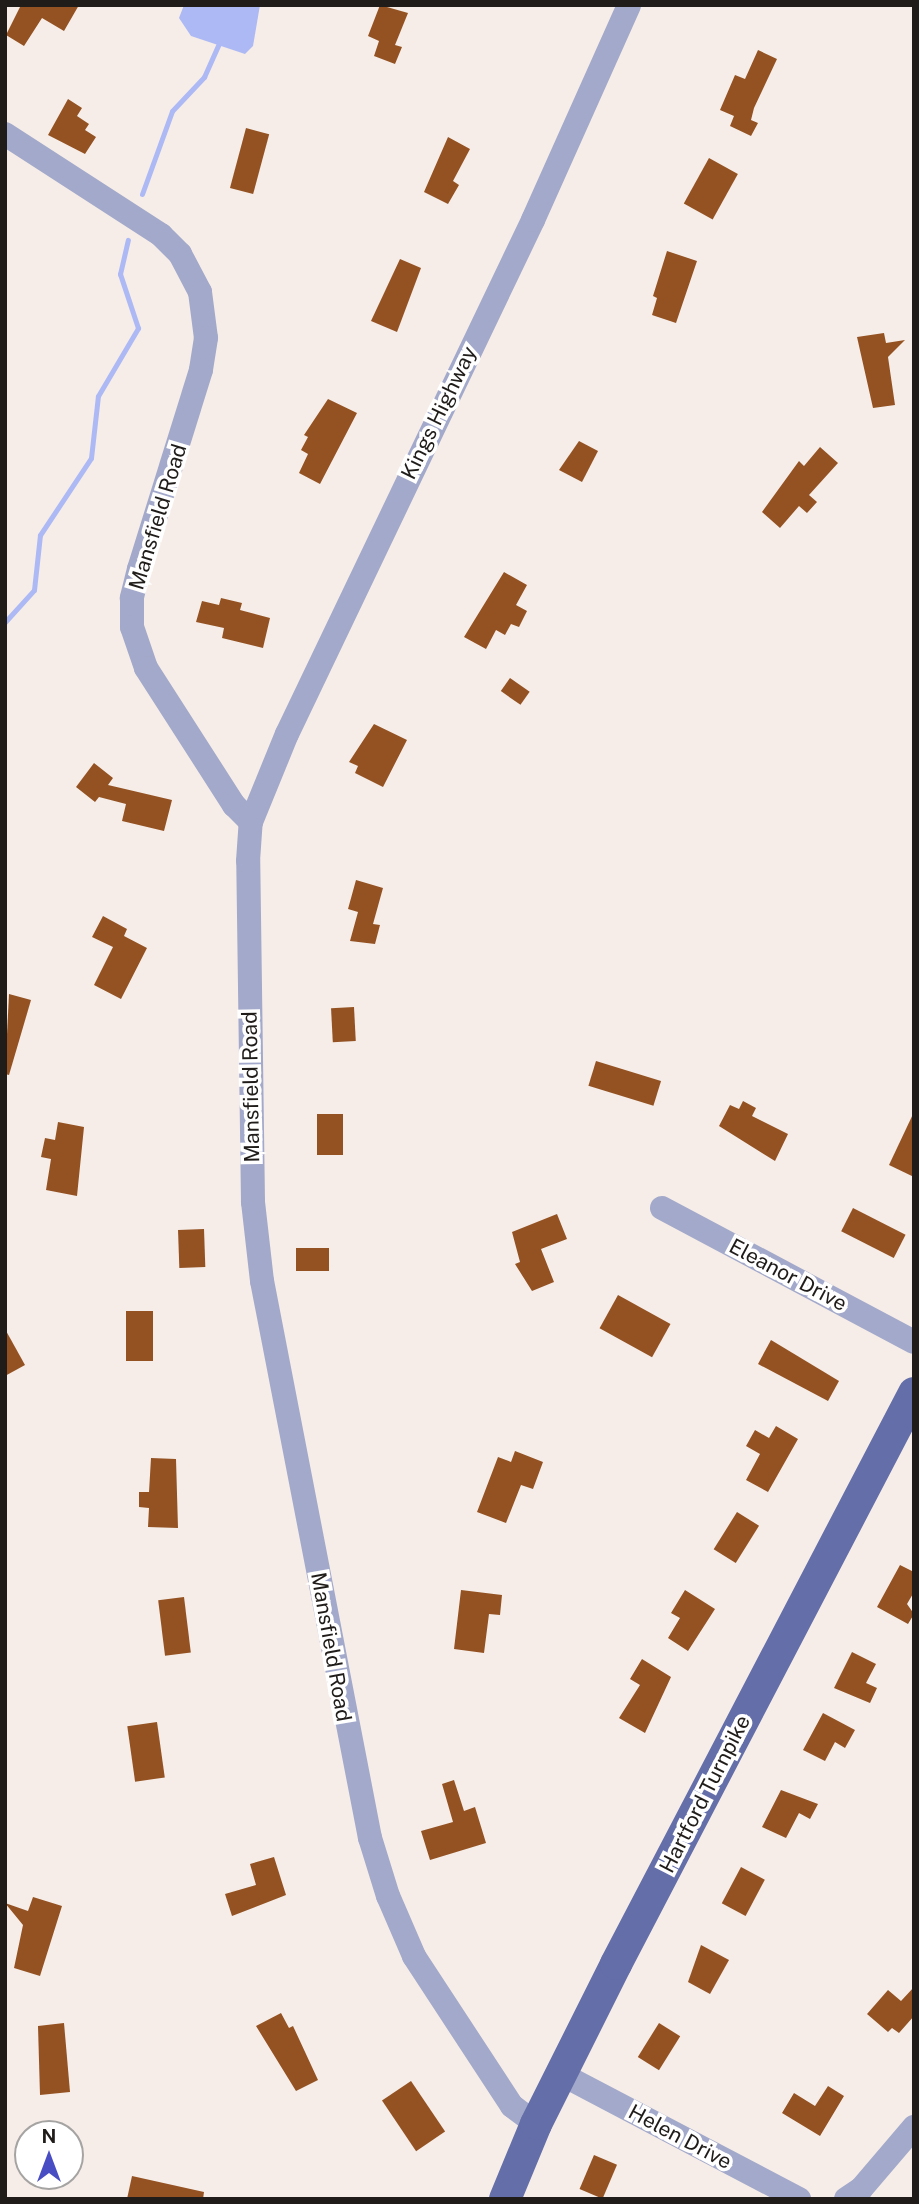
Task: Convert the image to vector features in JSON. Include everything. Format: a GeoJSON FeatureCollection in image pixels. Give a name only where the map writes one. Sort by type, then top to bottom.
{"type":"FeatureCollection","features":[{"type":"Feature","properties":{"kind":"main road","name":"Hartford Turnpike"},"geometry":{"type":"LineString","coordinates":[[505,2199],[536,2124],[561,2074],[914,1393]]}},
{"type":"Feature","properties":{"kind":"street","name":"Kings Highway"},"geometry":{"type":"LineString","coordinates":[[251,822],[332,636],[533,220],[629,5]]}},
{"type":"Feature","properties":{"kind":"street","name":"Mansfield Road"},"geometry":{"type":"LineString","coordinates":[[5,134],[161,235],[180,254],[201,292],[206,338],[201,370],[139,569],[132,598],[132,626],[146,668],[234,805],[251,822],[248,912],[253,1202],[262,1281],[346,1731],[380,1873],[414,1955],[512,2106],[536,2124]]}},
{"type":"Feature","properties":{"kind":"street","name":"Eleanor Drive"},"geometry":{"type":"LineString","coordinates":[[662,1208],[914,1342]]}},
{"type":"Feature","properties":{"kind":"street","name":"Helen Drive"},"geometry":{"type":"LineString","coordinates":[[561,2074],[799,2199]]}},
{"type":"Feature","properties":{"kind":"street"},"geometry":{"type":"LineString","coordinates":[[846,2199],[861,2189],[914,2127]]}},
{"type":"Feature","properties":{"kind":"water"},"geometry":{"type":"Polygon","coordinates":[[[184,5],[260,5],[253,46],[245,54],[191,36],[179,18],[184,5]]]}},
{"type":"Feature","properties":{"kind":"building"},"geometry":{"type":"Polygon","coordinates":[[[21,5],[79,5],[64,31],[42,18],[24,46],[6,35],[21,5]]]}},
{"type":"Feature","properties":{"kind":"building"},"geometry":{"type":"Polygon","coordinates":[[[380,5],[408,13],[395,45],[402,47],[395,64],[374,56],[379,41],[368,36],[380,5]]]}},
{"type":"Feature","properties":{"kind":"building"},"geometry":{"type":"Polygon","coordinates":[[[758,50],[777,59],[754,108],[751,120],[758,123],[751,136],[730,126],[734,116],[720,110],[735,75],[745,79],[758,50]]]}},
{"type":"Feature","properties":{"kind":"building"},"geometry":{"type":"Polygon","coordinates":[[[68,99],[82,108],[77,116],[89,124],[85,130],[96,137],[85,154],[48,135],[68,99]]]}},
{"type":"Feature","properties":{"kind":"building"},"geometry":{"type":"Polygon","coordinates":[[[246,128],[269,134],[253,194],[230,188],[246,128]]]}},
{"type":"Feature","properties":{"kind":"building"},"geometry":{"type":"Polygon","coordinates":[[[448,137],[470,149],[453,181],[459,185],[448,204],[424,192],[448,137]]]}},
{"type":"Feature","properties":{"kind":"building"},"geometry":{"type":"Polygon","coordinates":[[[709,158],[738,174],[713,219],[684,203],[709,158]]]}},
{"type":"Feature","properties":{"kind":"building"},"geometry":{"type":"Polygon","coordinates":[[[667,251],[697,261],[676,323],[652,315],[657,298],[653,296],[667,251]]]}},
{"type":"Feature","properties":{"kind":"building"},"geometry":{"type":"Polygon","coordinates":[[[400,259],[421,268],[397,332],[371,321],[400,259]]]}},
{"type":"Feature","properties":{"kind":"building"},"geometry":{"type":"Polygon","coordinates":[[[884,333],[886,343],[905,340],[888,357],[895,405],[873,408],[857,337],[884,333]]]}},
{"type":"Feature","properties":{"kind":"building"},"geometry":{"type":"Polygon","coordinates":[[[328,399],[357,413],[320,484],[299,473],[308,454],[301,450],[308,437],[304,435],[328,399]]]}},
{"type":"Feature","properties":{"kind":"building"},"geometry":{"type":"Polygon","coordinates":[[[579,441],[598,451],[582,482],[559,470],[579,441]]]}},
{"type":"Feature","properties":{"kind":"building"},"geometry":{"type":"Polygon","coordinates":[[[820,447],[838,463],[809,495],[817,502],[807,513],[799,506],[780,528],[762,512],[799,461],[804,466],[820,447]]]}},
{"type":"Feature","properties":{"kind":"building"},"geometry":{"type":"Polygon","coordinates":[[[504,572],[527,585],[516,605],[527,611],[519,627],[511,624],[505,635],[496,630],[486,649],[464,637],[504,572]]]}},
{"type":"Feature","properties":{"kind":"building"},"geometry":{"type":"Polygon","coordinates":[[[221,598],[242,603],[240,610],[270,618],[263,648],[222,638],[224,628],[196,622],[202,601],[219,605],[221,598]]]}},
{"type":"Feature","properties":{"kind":"building"},"geometry":{"type":"Polygon","coordinates":[[[510,678],[530,692],[520,705],[501,691],[510,678]]]}},
{"type":"Feature","properties":{"kind":"building"},"geometry":{"type":"Polygon","coordinates":[[[374,724],[407,740],[383,787],[355,773],[358,766],[349,762],[374,724]]]}},
{"type":"Feature","properties":{"kind":"building"},"geometry":{"type":"Polygon","coordinates":[[[94,763],[113,778],[108,785],[172,800],[164,831],[122,821],[126,804],[99,797],[95,802],[76,787],[94,763]]]}},
{"type":"Feature","properties":{"kind":"building"},"geometry":{"type":"Polygon","coordinates":[[[356,880],[383,888],[373,924],[380,925],[375,944],[350,941],[358,912],[348,909],[356,880]]]}},
{"type":"Feature","properties":{"kind":"building"},"geometry":{"type":"Polygon","coordinates":[[[103,916],[127,929],[124,936],[147,948],[121,999],[94,985],[113,947],[92,937],[103,916]]]}},
{"type":"Feature","properties":{"kind":"building"},"geometry":{"type":"Polygon","coordinates":[[[9,994],[31,1000],[9,1075],[5,1074],[9,994]]]}},
{"type":"Feature","properties":{"kind":"building"},"geometry":{"type":"Polygon","coordinates":[[[354,1007],[356,1041],[333,1042],[331,1008],[354,1007]]]}},
{"type":"Feature","properties":{"kind":"building"},"geometry":{"type":"Polygon","coordinates":[[[596,1061],[661,1081],[653,1106],[588,1086],[596,1061]]]}},
{"type":"Feature","properties":{"kind":"building"},"geometry":{"type":"Polygon","coordinates":[[[743,1101],[756,1108],[752,1116],[788,1134],[775,1161],[719,1126],[730,1105],[739,1109],[743,1101]]]}},
{"type":"Feature","properties":{"kind":"building"},"geometry":{"type":"Polygon","coordinates":[[[914,1112],[914,1177],[889,1165],[914,1112]]]}},
{"type":"Feature","properties":{"kind":"building"},"geometry":{"type":"Polygon","coordinates":[[[317,1114],[343,1114],[343,1155],[317,1155],[317,1114]]]}},
{"type":"Feature","properties":{"kind":"building"},"geometry":{"type":"Polygon","coordinates":[[[58,1122],[84,1127],[77,1196],[46,1190],[51,1159],[41,1157],[45,1138],[55,1140],[58,1122]]]}},
{"type":"Feature","properties":{"kind":"building"},"geometry":{"type":"Polygon","coordinates":[[[853,1208],[906,1235],[894,1258],[841,1231],[853,1208]]]}},
{"type":"Feature","properties":{"kind":"building"},"geometry":{"type":"Polygon","coordinates":[[[557,1214],[567,1239],[541,1249],[554,1282],[532,1291],[515,1264],[520,1262],[512,1232],[557,1214]]]}},
{"type":"Feature","properties":{"kind":"building"},"geometry":{"type":"Polygon","coordinates":[[[204,1229],[205,1267],[179,1268],[178,1230],[204,1229]]]}},
{"type":"Feature","properties":{"kind":"building"},"geometry":{"type":"Polygon","coordinates":[[[296,1248],[329,1248],[329,1271],[296,1271],[296,1248]]]}},
{"type":"Feature","properties":{"kind":"building"},"geometry":{"type":"Polygon","coordinates":[[[618,1295],[670,1324],[652,1357],[600,1328],[618,1295]]]}},
{"type":"Feature","properties":{"kind":"building"},"geometry":{"type":"Polygon","coordinates":[[[126,1311],[153,1311],[153,1361],[126,1361],[126,1311]]]}},
{"type":"Feature","properties":{"kind":"building"},"geometry":{"type":"Polygon","coordinates":[[[5,1329],[25,1365],[5,1376],[5,1329]]]}},
{"type":"Feature","properties":{"kind":"building"},"geometry":{"type":"Polygon","coordinates":[[[771,1340],[839,1381],[828,1401],[758,1364],[771,1340]]]}},
{"type":"Feature","properties":{"kind":"building"},"geometry":{"type":"Polygon","coordinates":[[[776,1426],[798,1439],[768,1492],[746,1480],[760,1454],[746,1446],[755,1430],[769,1438],[776,1426]]]}},
{"type":"Feature","properties":{"kind":"building"},"geometry":{"type":"Polygon","coordinates":[[[515,1451],[543,1462],[533,1489],[521,1485],[506,1523],[477,1512],[498,1457],[511,1462],[515,1451]]]}},
{"type":"Feature","properties":{"kind":"building"},"geometry":{"type":"Polygon","coordinates":[[[151,1458],[176,1459],[178,1528],[148,1527],[149,1508],[139,1507],[139,1492],[149,1492],[151,1458]]]}},
{"type":"Feature","properties":{"kind":"building"},"geometry":{"type":"Polygon","coordinates":[[[737,1512],[759,1526],[736,1563],[714,1549],[737,1512]]]}},
{"type":"Feature","properties":{"kind":"building"},"geometry":{"type":"Polygon","coordinates":[[[900,1565],[914,1572],[914,1592],[907,1604],[914,1614],[908,1624],[877,1607],[900,1565]]]}},
{"type":"Feature","properties":{"kind":"building"},"geometry":{"type":"Polygon","coordinates":[[[461,1590],[502,1595],[500,1615],[489,1614],[484,1653],[454,1649],[461,1590]]]}},
{"type":"Feature","properties":{"kind":"building"},"geometry":{"type":"Polygon","coordinates":[[[685,1590],[715,1609],[688,1651],[668,1638],[680,1618],[671,1613],[685,1590]]]}},
{"type":"Feature","properties":{"kind":"building"},"geometry":{"type":"Polygon","coordinates":[[[184,1597],[191,1653],[165,1656],[158,1600],[184,1597]]]}},
{"type":"Feature","properties":{"kind":"building"},"geometry":{"type":"Polygon","coordinates":[[[852,1652],[876,1664],[866,1683],[877,1688],[870,1703],[834,1688],[852,1652]]]}},
{"type":"Feature","properties":{"kind":"building"},"geometry":{"type":"Polygon","coordinates":[[[642,1659],[671,1677],[645,1733],[619,1718],[640,1685],[630,1679],[642,1659]]]}},
{"type":"Feature","properties":{"kind":"building"},"geometry":{"type":"Polygon","coordinates":[[[823,1713],[855,1730],[845,1748],[835,1742],[825,1761],[803,1750],[823,1713]]]}},
{"type":"Feature","properties":{"kind":"building"},"geometry":{"type":"Polygon","coordinates":[[[157,1722],[165,1777],[135,1782],[127,1726],[157,1722]]]}},
{"type":"Feature","properties":{"kind":"building"},"geometry":{"type":"Polygon","coordinates":[[[454,1780],[464,1811],[475,1807],[486,1843],[430,1860],[421,1831],[453,1822],[442,1784],[454,1780]]]}},
{"type":"Feature","properties":{"kind":"building"},"geometry":{"type":"Polygon","coordinates":[[[781,1790],[818,1804],[810,1819],[799,1813],[786,1838],[762,1827],[781,1790]]]}},
{"type":"Feature","properties":{"kind":"building"},"geometry":{"type":"Polygon","coordinates":[[[274,1857],[286,1895],[232,1916],[225,1894],[256,1885],[250,1864],[274,1857]]]}},
{"type":"Feature","properties":{"kind":"building"},"geometry":{"type":"Polygon","coordinates":[[[741,1867],[765,1880],[746,1916],[722,1903],[741,1867]]]}},
{"type":"Feature","properties":{"kind":"building"},"geometry":{"type":"Polygon","coordinates":[[[33,1897],[62,1906],[40,1976],[14,1968],[23,1925],[5,1903],[28,1911],[33,1897]]]}},
{"type":"Feature","properties":{"kind":"building"},"geometry":{"type":"Polygon","coordinates":[[[701,1945],[729,1960],[710,1994],[688,1982],[701,1945]]]}},
{"type":"Feature","properties":{"kind":"building"},"geometry":{"type":"Polygon","coordinates":[[[914,1987],[914,2016],[899,2033],[892,2028],[888,2032],[867,2014],[888,1990],[901,2001],[914,1987]]]}},
{"type":"Feature","properties":{"kind":"building"},"geometry":{"type":"Polygon","coordinates":[[[281,2013],[289,2028],[293,2026],[318,2080],[296,2091],[256,2026],[281,2013]]]}},
{"type":"Feature","properties":{"kind":"building"},"geometry":{"type":"Polygon","coordinates":[[[64,2023],[70,2092],[40,2095],[38,2026],[64,2023]]]}},
{"type":"Feature","properties":{"kind":"building"},"geometry":{"type":"Polygon","coordinates":[[[659,2023],[680,2036],[659,2070],[638,2057],[659,2023]]]}},
{"type":"Feature","properties":{"kind":"building"},"geometry":{"type":"Polygon","coordinates":[[[411,2081],[445,2132],[416,2151],[382,2101],[411,2081]]]}},
{"type":"Feature","properties":{"kind":"building"},"geometry":{"type":"Polygon","coordinates":[[[828,2086],[844,2096],[820,2136],[782,2113],[794,2093],[815,2106],[828,2086]]]}},
{"type":"Feature","properties":{"kind":"building"},"geometry":{"type":"Polygon","coordinates":[[[594,2155],[617,2165],[603,2199],[580,2189],[594,2155]]]}},
{"type":"Feature","properties":{"kind":"building"},"geometry":{"type":"Polygon","coordinates":[[[132,2176],[204,2192],[203,2199],[127,2199],[132,2176]]]}},
{"type":"Feature","properties":{"kind":"waterway"},"geometry":{"type":"LineString","coordinates":[[142,194],[172,111],[204,77],[220,41]]}},
{"type":"Feature","properties":{"kind":"waterway"},"geometry":{"type":"LineString","coordinates":[[5,622],[34,590],[40,535],[91,458],[98,396],[138,328],[120,274],[128,240]]}}]}
